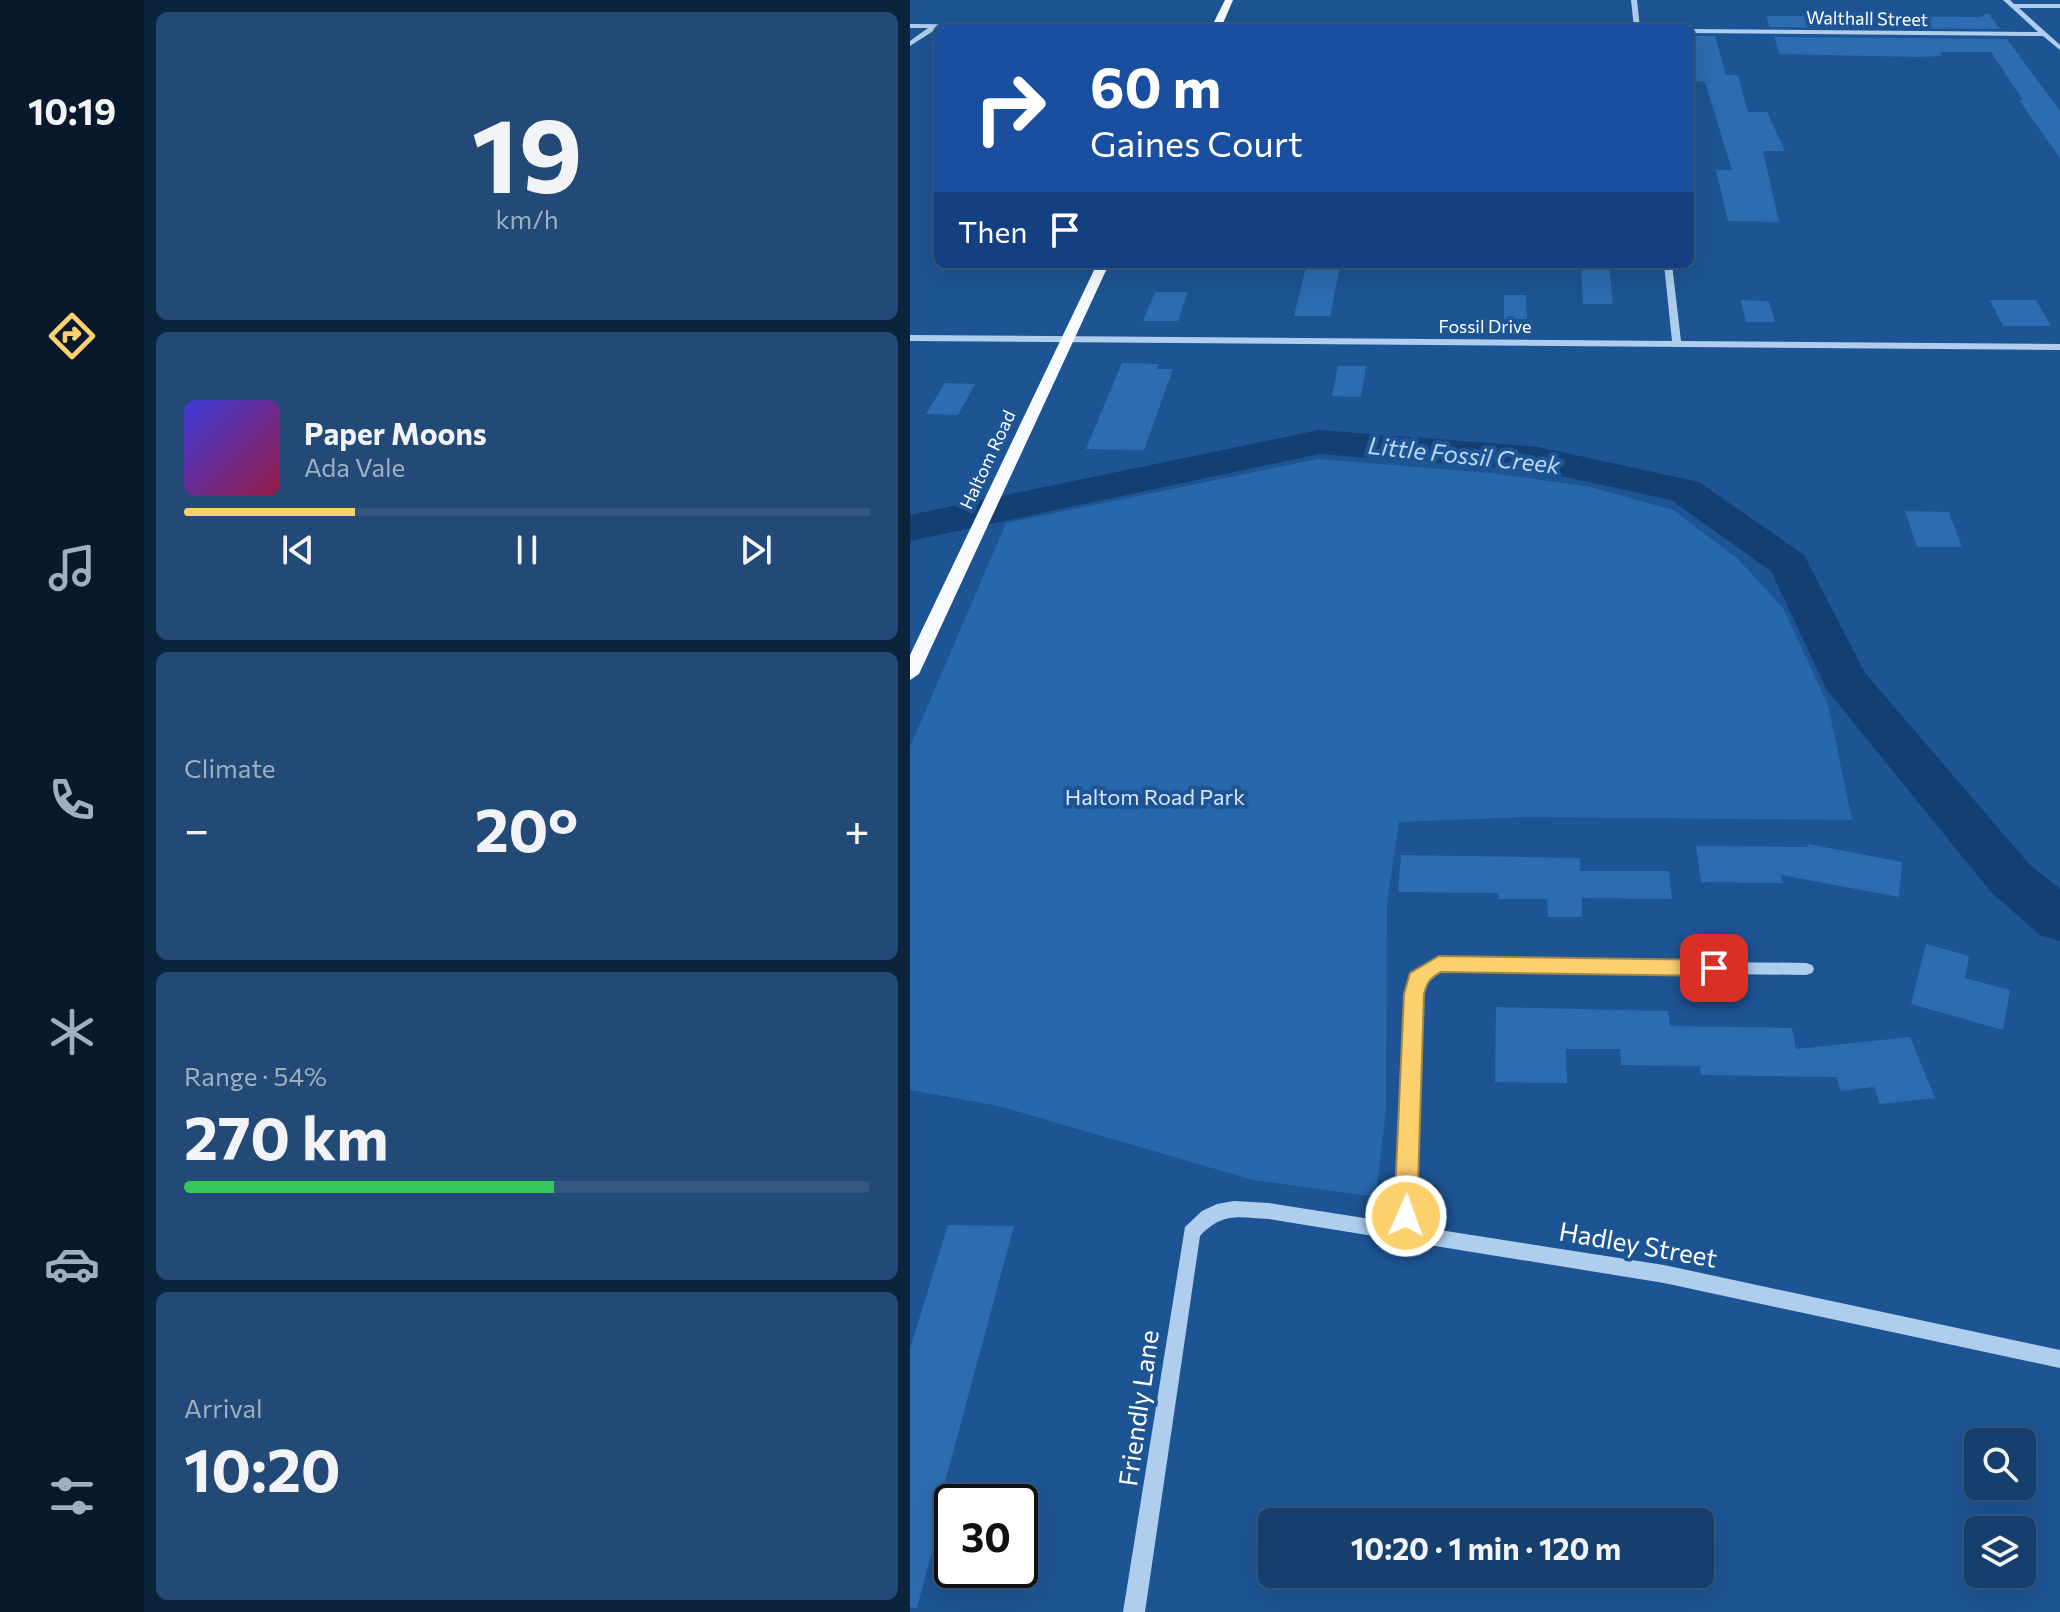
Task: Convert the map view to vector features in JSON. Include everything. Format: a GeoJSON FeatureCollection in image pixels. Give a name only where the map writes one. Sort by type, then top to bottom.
{"type":"FeatureCollection","features":[{"type":"Feature","properties":{"kind":"main road"},"geometry":{"type":"LineString","coordinates":[[1218,24],[1229,0]]}},
{"type":"Feature","properties":{"kind":"main road","name":"Haltom Road"},"geometry":{"type":"LineString","coordinates":[[910,674],[1101,268]]}},
{"type":"Feature","properties":{"kind":"street"},"geometry":{"type":"LineString","coordinates":[[1634,0],[1637,24]]}},
{"type":"Feature","properties":{"kind":"street"},"geometry":{"type":"LineString","coordinates":[[2008,3],[2060,6]]}},
{"type":"Feature","properties":{"kind":"street"},"geometry":{"type":"LineString","coordinates":[[2008,3],[2060,48]]}},
{"type":"Feature","properties":{"kind":"street"},"geometry":{"type":"LineString","coordinates":[[910,26],[934,26]]}},
{"type":"Feature","properties":{"kind":"street"},"geometry":{"type":"LineString","coordinates":[[910,44],[934,27]]}},
{"type":"Feature","properties":{"kind":"street","name":"Walthall Street"},"geometry":{"type":"LineString","coordinates":[[1694,31],[2043,34]]}},
{"type":"Feature","properties":{"kind":"street"},"geometry":{"type":"LineString","coordinates":[[1668,268],[1677,345]]}},
{"type":"Feature","properties":{"kind":"street","name":"Fossil Drive"},"geometry":{"type":"LineString","coordinates":[[910,338],[2060,347]]}},
{"type":"Feature","properties":{"kind":"street"},"geometry":{"type":"LineString","coordinates":[[1405,1233],[1414,994],[1417,979],[1426,971],[1439,964],[1806,969]]}},
{"type":"Feature","properties":{"kind":"street","name":"Hadley Street"},"geometry":{"type":"LineString","coordinates":[[1205,1216],[1219,1208],[1269,1211],[1664,1274],[2060,1359]]}},
{"type":"Feature","properties":{"kind":"street","name":"Friendly Lane"},"geometry":{"type":"LineString","coordinates":[[1134,1612],[1191,1233],[1205,1216]]}},
{"type":"Feature","properties":{"kind":"green space","name":"Haltom Road Park"},"geometry":{"type":"Polygon","coordinates":[[[1318,459],[1491,473],[1591,487],[1673,510],[1738,559],[1783,608],[1828,705],[1852,820],[1528,817],[1399,822],[1387,903],[1386,1109],[1376,1197],[1253,1180],[999,1106],[910,1090],[910,747],[1006,523],[1318,459]]]}},
{"type":"Feature","properties":{"kind":"building"},"geometry":{"type":"Polygon","coordinates":[[[1988,13],[2000,29],[1770,27],[1766,16],[1981,17],[1988,13]]]}},
{"type":"Feature","properties":{"kind":"building"},"geometry":{"type":"Polygon","coordinates":[[[1694,36],[1715,36],[1726,75],[1738,75],[1748,112],[1767,112],[1785,151],[1763,151],[1779,222],[1728,221],[1716,170],[1732,170],[1705,82],[1695,81],[1694,36]]]}},
{"type":"Feature","properties":{"kind":"building"},"geometry":{"type":"Polygon","coordinates":[[[1774,37],[2007,39],[2060,111],[2060,158],[2019,100],[2023,100],[1991,52],[1940,52],[1942,56],[1917,57],[1780,54],[1774,37]]]}},
{"type":"Feature","properties":{"kind":"building"},"geometry":{"type":"Polygon","coordinates":[[[1306,268],[1340,268],[1330,316],[1294,316],[1306,268]]]}},
{"type":"Feature","properties":{"kind":"building"},"geometry":{"type":"Polygon","coordinates":[[[1581,268],[1609,268],[1613,304],[1583,304],[1581,268]]]}},
{"type":"Feature","properties":{"kind":"building"},"geometry":{"type":"Polygon","coordinates":[[[1155,292],[1188,292],[1178,321],[1143,321],[1155,292]]]}},
{"type":"Feature","properties":{"kind":"building"},"geometry":{"type":"Polygon","coordinates":[[[1504,295],[1526,295],[1527,319],[1504,319],[1504,295]]]}},
{"type":"Feature","properties":{"kind":"building"},"geometry":{"type":"Polygon","coordinates":[[[1741,300],[1769,301],[1775,322],[1746,322],[1741,300]]]}},
{"type":"Feature","properties":{"kind":"building"},"geometry":{"type":"Polygon","coordinates":[[[1990,300],[2036,300],[2051,326],[2003,326],[1990,300]]]}},
{"type":"Feature","properties":{"kind":"building"},"geometry":{"type":"Polygon","coordinates":[[[1122,363],[1159,364],[1157,369],[1173,369],[1144,450],[1086,449],[1122,363]]]}},
{"type":"Feature","properties":{"kind":"building"},"geometry":{"type":"Polygon","coordinates":[[[1338,366],[1366,366],[1361,397],[1332,396],[1338,366]]]}},
{"type":"Feature","properties":{"kind":"building"},"geometry":{"type":"Polygon","coordinates":[[[945,383],[975,384],[958,415],[926,414],[945,383]]]}},
{"type":"Feature","properties":{"kind":"building"},"geometry":{"type":"Polygon","coordinates":[[[1905,511],[1949,512],[1962,547],[1917,547],[1905,511]]]}},
{"type":"Feature","properties":{"kind":"building"},"geometry":{"type":"Polygon","coordinates":[[[1808,844],[1902,862],[1899,897],[1781,875],[1783,883],[1701,882],[1696,846],[1807,847],[1808,844]]]}},
{"type":"Feature","properties":{"kind":"building"},"geometry":{"type":"Polygon","coordinates":[[[1401,855],[1580,858],[1580,871],[1669,871],[1672,899],[1582,898],[1582,917],[1548,917],[1547,899],[1498,899],[1498,893],[1398,892],[1401,855]]]}},
{"type":"Feature","properties":{"kind":"building"},"geometry":{"type":"Polygon","coordinates":[[[1926,944],[1969,956],[1965,978],[2010,990],[2003,1030],[1911,1004],[1926,944]]]}},
{"type":"Feature","properties":{"kind":"building"},"geometry":{"type":"Polygon","coordinates":[[[1496,1007],[1668,1011],[1670,1026],[1792,1028],[1796,1049],[1910,1037],[1935,1098],[1880,1104],[1874,1087],[1841,1091],[1836,1077],[1701,1075],[1700,1066],[1621,1065],[1620,1049],[1566,1049],[1567,1083],[1495,1082],[1496,1007]]]}},
{"type":"Feature","properties":{"kind":"building"},"geometry":{"type":"Polygon","coordinates":[[[948,1225],[1014,1226],[945,1482],[952,1484],[934,1484],[934,1556],[931,1556],[917,1608],[910,1607],[910,1349],[948,1225]]]}},
{"type":"Feature","properties":{"kind":"waterway","name":"Little Fossil Creek"},"geometry":{"type":"LineString","coordinates":[[910,528],[1319,442],[1538,459],[1685,491],[1789,564],[1844,679],[2010,878],[2060,920]]}},
{"type":"Feature","properties":{"kind":"route"},"geometry":{"type":"LineString","coordinates":[[1406,1216],[1414,994],[1417,979],[1426,971],[1439,964],[1714,968]]}}]}
